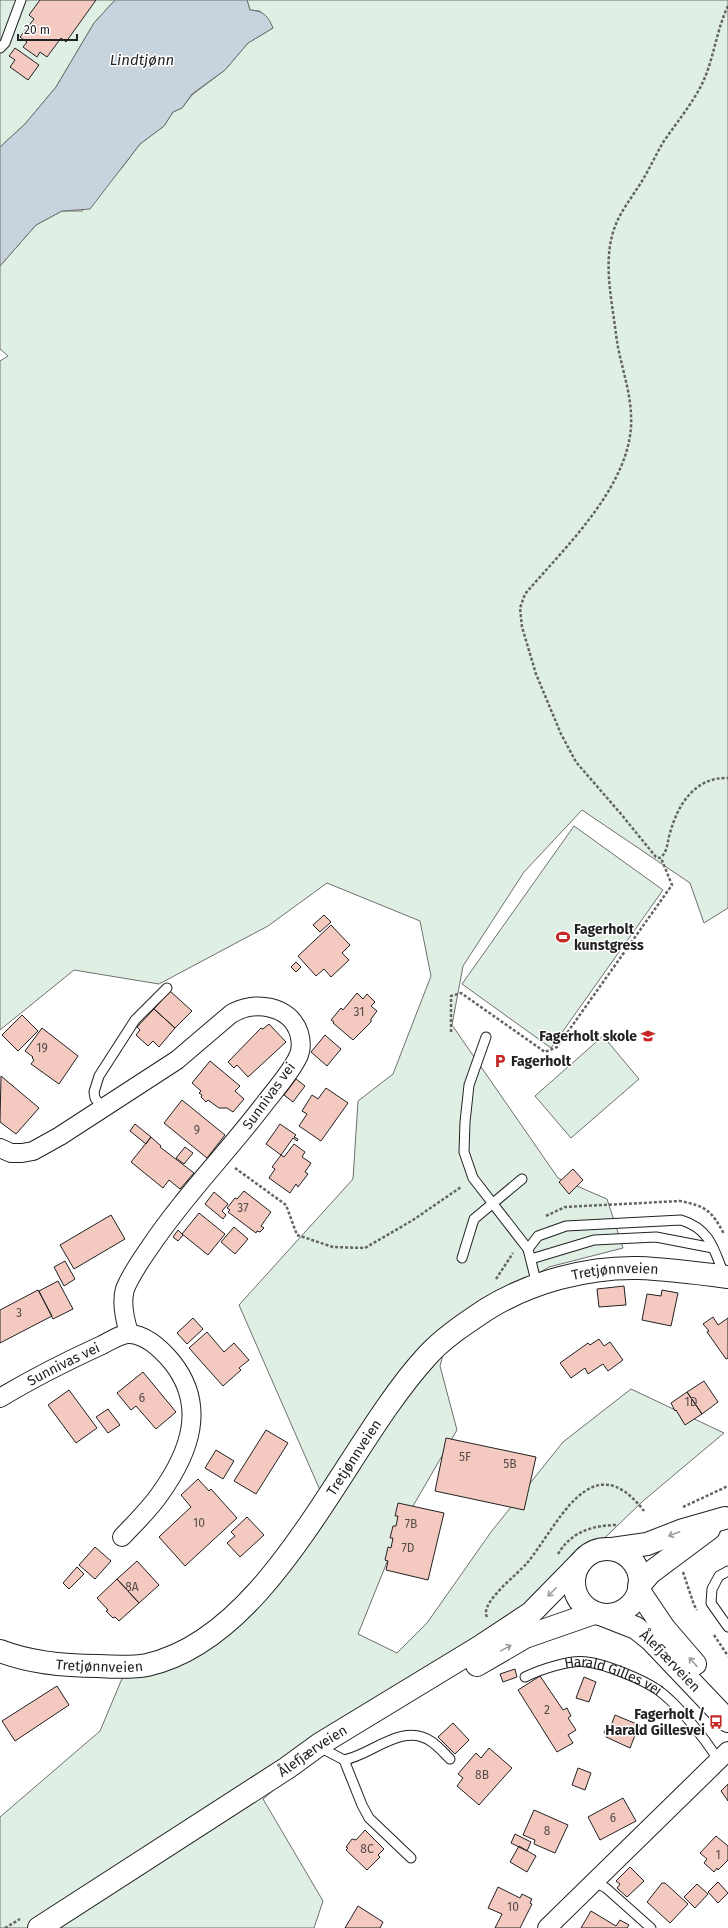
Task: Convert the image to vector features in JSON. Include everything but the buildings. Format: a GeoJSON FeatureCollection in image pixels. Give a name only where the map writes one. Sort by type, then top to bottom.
{"type":"FeatureCollection","features":[{"type":"Feature","properties":{"kind":"main road","name":"Tretjønnveien"},"geometry":{"type":"LineString","coordinates":[[1,1653],[57,1664],[132,1667],[156,1662],[201,1642],[238,1612],[283,1561],[311,1523],[363,1440],[398,1391],[427,1356],[454,1332],[488,1309],[537,1286],[580,1274],[636,1268],[726,1276]]}},
{"type":"Feature","properties":{"kind":"main road"},"geometry":{"type":"LineString","coordinates":[[726,1517],[656,1568],[639,1589],[629,1607],[617,1613],[599,1614],[586,1608],[575,1592],[575,1573],[579,1564],[585,1557],[594,1552],[602,1549],[647,1544],[683,1530],[726,1517]]}},
{"type":"Feature","properties":{"kind":"main road"},"geometry":{"type":"LineString","coordinates":[[612,1549],[621,1552],[634,1564],[638,1573],[639,1589]]}},
{"type":"Feature","properties":{"kind":"main road","name":"Ålefjærveien"},"geometry":{"type":"LineString","coordinates":[[58,1928],[330,1752],[478,1648],[531,1613],[579,1564]]}},
{"type":"Feature","properties":{"kind":"main road","name":"Ålefjærveien"},"geometry":{"type":"LineString","coordinates":[[639,1589],[664,1628],[728,1701]]}},
{"type":"Feature","properties":{"kind":"main road","name":"Ålefjærveien"},"geometry":{"type":"LineString","coordinates":[[39,1928],[287,1768],[330,1752],[525,1637],[599,1614],[636,1628],[651,1640],[674,1662],[728,1721]]}},
{"type":"Feature","properties":{"kind":"street","name":"Sunnivas vei"},"geometry":{"type":"LineString","coordinates":[[0,1148],[10,1153],[33,1151],[60,1136],[177,1060],[240,1008],[258,1006],[283,1012],[296,1026],[300,1035],[300,1050],[298,1057],[248,1126],[170,1217],[133,1274],[125,1289],[123,1301],[129,1333],[77,1356],[0,1398]]}},
{"type":"Feature","properties":{"kind":"street"},"geometry":{"type":"LineString","coordinates":[[122,1537],[160,1495],[180,1461],[192,1431],[191,1400],[179,1371],[155,1344],[140,1336],[129,1333]]}},
{"type":"Feature","properties":{"kind":"street","name":"Harald Gilles vei"},"geometry":{"type":"LineString","coordinates":[[547,1928],[593,1881],[633,1844],[723,1755]]}},
{"type":"Feature","properties":{"kind":"lane"},"geometry":{"type":"LineString","coordinates":[[0,48],[5,43],[21,0]]}},
{"type":"Feature","properties":{"kind":"lane"},"geometry":{"type":"LineString","coordinates":[[103,1109],[95,1098],[94,1092],[99,1076],[135,1020],[167,988]]}},
{"type":"Feature","properties":{"kind":"lane"},"geometry":{"type":"LineString","coordinates":[[486,1037],[469,1085],[465,1122],[464,1152],[473,1178],[492,1205],[528,1249],[537,1286]]}},
{"type":"Feature","properties":{"kind":"lane"},"geometry":{"type":"LineString","coordinates":[[462,1258],[474,1220],[522,1179]]}},
{"type":"Feature","properties":{"kind":"lane"},"geometry":{"type":"LineString","coordinates":[[528,1249],[538,1236],[566,1226],[681,1220],[694,1224],[709,1238],[726,1276]]}},
{"type":"Feature","properties":{"kind":"lane"},"geometry":{"type":"LineString","coordinates":[[531,1259],[594,1240],[656,1237],[713,1248]]}},
{"type":"Feature","properties":{"kind":"lane"},"geometry":{"type":"LineString","coordinates":[[728,1571],[719,1576],[712,1589],[711,1602],[728,1627]]}},
{"type":"Feature","properties":{"kind":"lane","name":"Harald Gilles vei"},"geometry":{"type":"LineString","coordinates":[[525,1677],[539,1670],[572,1662],[587,1662],[629,1676],[658,1690],[723,1755]]}},
{"type":"Feature","properties":{"kind":"lane"},"geometry":{"type":"LineString","coordinates":[[411,1858],[369,1818],[330,1752],[413,1735],[422,1737],[432,1742],[450,1759]]}},
{"type":"Feature","properties":{"kind":"lane"},"geometry":{"type":"LineString","coordinates":[[593,1881],[606,1888],[651,1928]]}},
{"type":"Feature","properties":{"kind":"path"},"geometry":{"type":"LineString","coordinates":[[451,1032],[451,996],[461,993],[545,1052],[557,1047],[672,885],[660,858],[656,857],[650,852],[621,814],[576,762],[561,734],[536,674],[522,628],[520,608],[525,594],[582,528],[602,502],[617,476],[629,439],[631,414],[617,344],[609,276],[612,235],[623,208],[641,182],[664,142],[702,84],[709,67],[716,37],[728,6]]}},
{"type":"Feature","properties":{"kind":"path"},"geometry":{"type":"LineString","coordinates":[[660,858],[665,855],[670,833],[680,806],[696,787],[720,778],[728,778]]}},
{"type":"Feature","properties":{"kind":"path"},"geometry":{"type":"LineString","coordinates":[[221,1158],[286,1205],[297,1235],[333,1247],[365,1248],[413,1220],[473,1178]]}},
{"type":"Feature","properties":{"kind":"path"},"geometry":{"type":"LineString","coordinates":[[489,1621],[485,1613],[486,1608],[492,1598],[526,1564],[564,1512],[586,1489],[596,1485],[610,1485],[630,1496],[644,1511]]}},
{"type":"Feature","properties":{"kind":"green space"},"geometry":{"type":"Polygon","coordinates":[[[0,0],[115,0],[94,23],[56,87],[25,124],[0,147],[0,0]]]}},
{"type":"Feature","properties":{"kind":"green space"},"geometry":{"type":"Polygon","coordinates":[[[247,0],[728,0],[728,908],[704,923],[690,883],[582,810],[524,872],[463,966],[452,1025],[558,1178],[607,1199],[623,1248],[549,1267],[451,1325],[440,1366],[457,1430],[402,1525],[358,1634],[397,1653],[427,1623],[491,1532],[563,1442],[631,1389],[724,1433],[643,1501],[560,1581],[354,1722],[263,1799],[323,1901],[314,1928],[0,1928],[0,1817],[100,1731],[129,1662],[150,1662],[255,1596],[323,1497],[239,1305],[353,1179],[358,1101],[393,1074],[431,976],[420,921],[327,883],[268,926],[159,984],[74,970],[0,1030],[0,361],[8,356],[0,349],[0,266],[36,225],[62,211],[82,211],[121,169],[140,144],[164,126],[173,112],[182,108],[192,95],[225,70],[248,43],[273,28],[260,11],[250,10],[247,0]]]}},
{"type":"Feature","properties":{"kind":"green space","name":"Fagerholt kunstgress"},"geometry":{"type":"Polygon","coordinates":[[[574,826],[663,890],[551,1048],[462,984],[574,826]]]}},
{"type":"Feature","properties":{"kind":"green space"},"geometry":{"type":"Polygon","coordinates":[[[603,1036],[639,1079],[571,1138],[535,1096],[603,1036]]]}},
{"type":"Feature","properties":{"kind":"water","name":"Lindtjønn"},"geometry":{"type":"Polygon","coordinates":[[[115,0],[247,0],[250,10],[265,15],[273,28],[248,43],[225,70],[192,94],[182,108],[173,112],[164,126],[140,144],[90,209],[62,211],[36,225],[0,266],[0,147],[25,124],[56,87],[94,23],[115,0]]]}},
{"type":"Feature","properties":{"kind":"place","name":"Fagerholt kunstgress"},"geometry":{"type":"Point","coordinates":[563,937]}},
{"type":"Feature","properties":{"kind":"place","name":"Fagerholt skole"},"geometry":{"type":"Point","coordinates":[648,1036]}},
{"type":"Feature","properties":{"kind":"place","name":"Fagerholt"},"geometry":{"type":"Point","coordinates":[500,1061]}},
{"type":"Feature","properties":{"kind":"place","name":"Fagerholt / Harald Gillesvei"},"geometry":{"type":"Point","coordinates":[716,1722]}}]}
